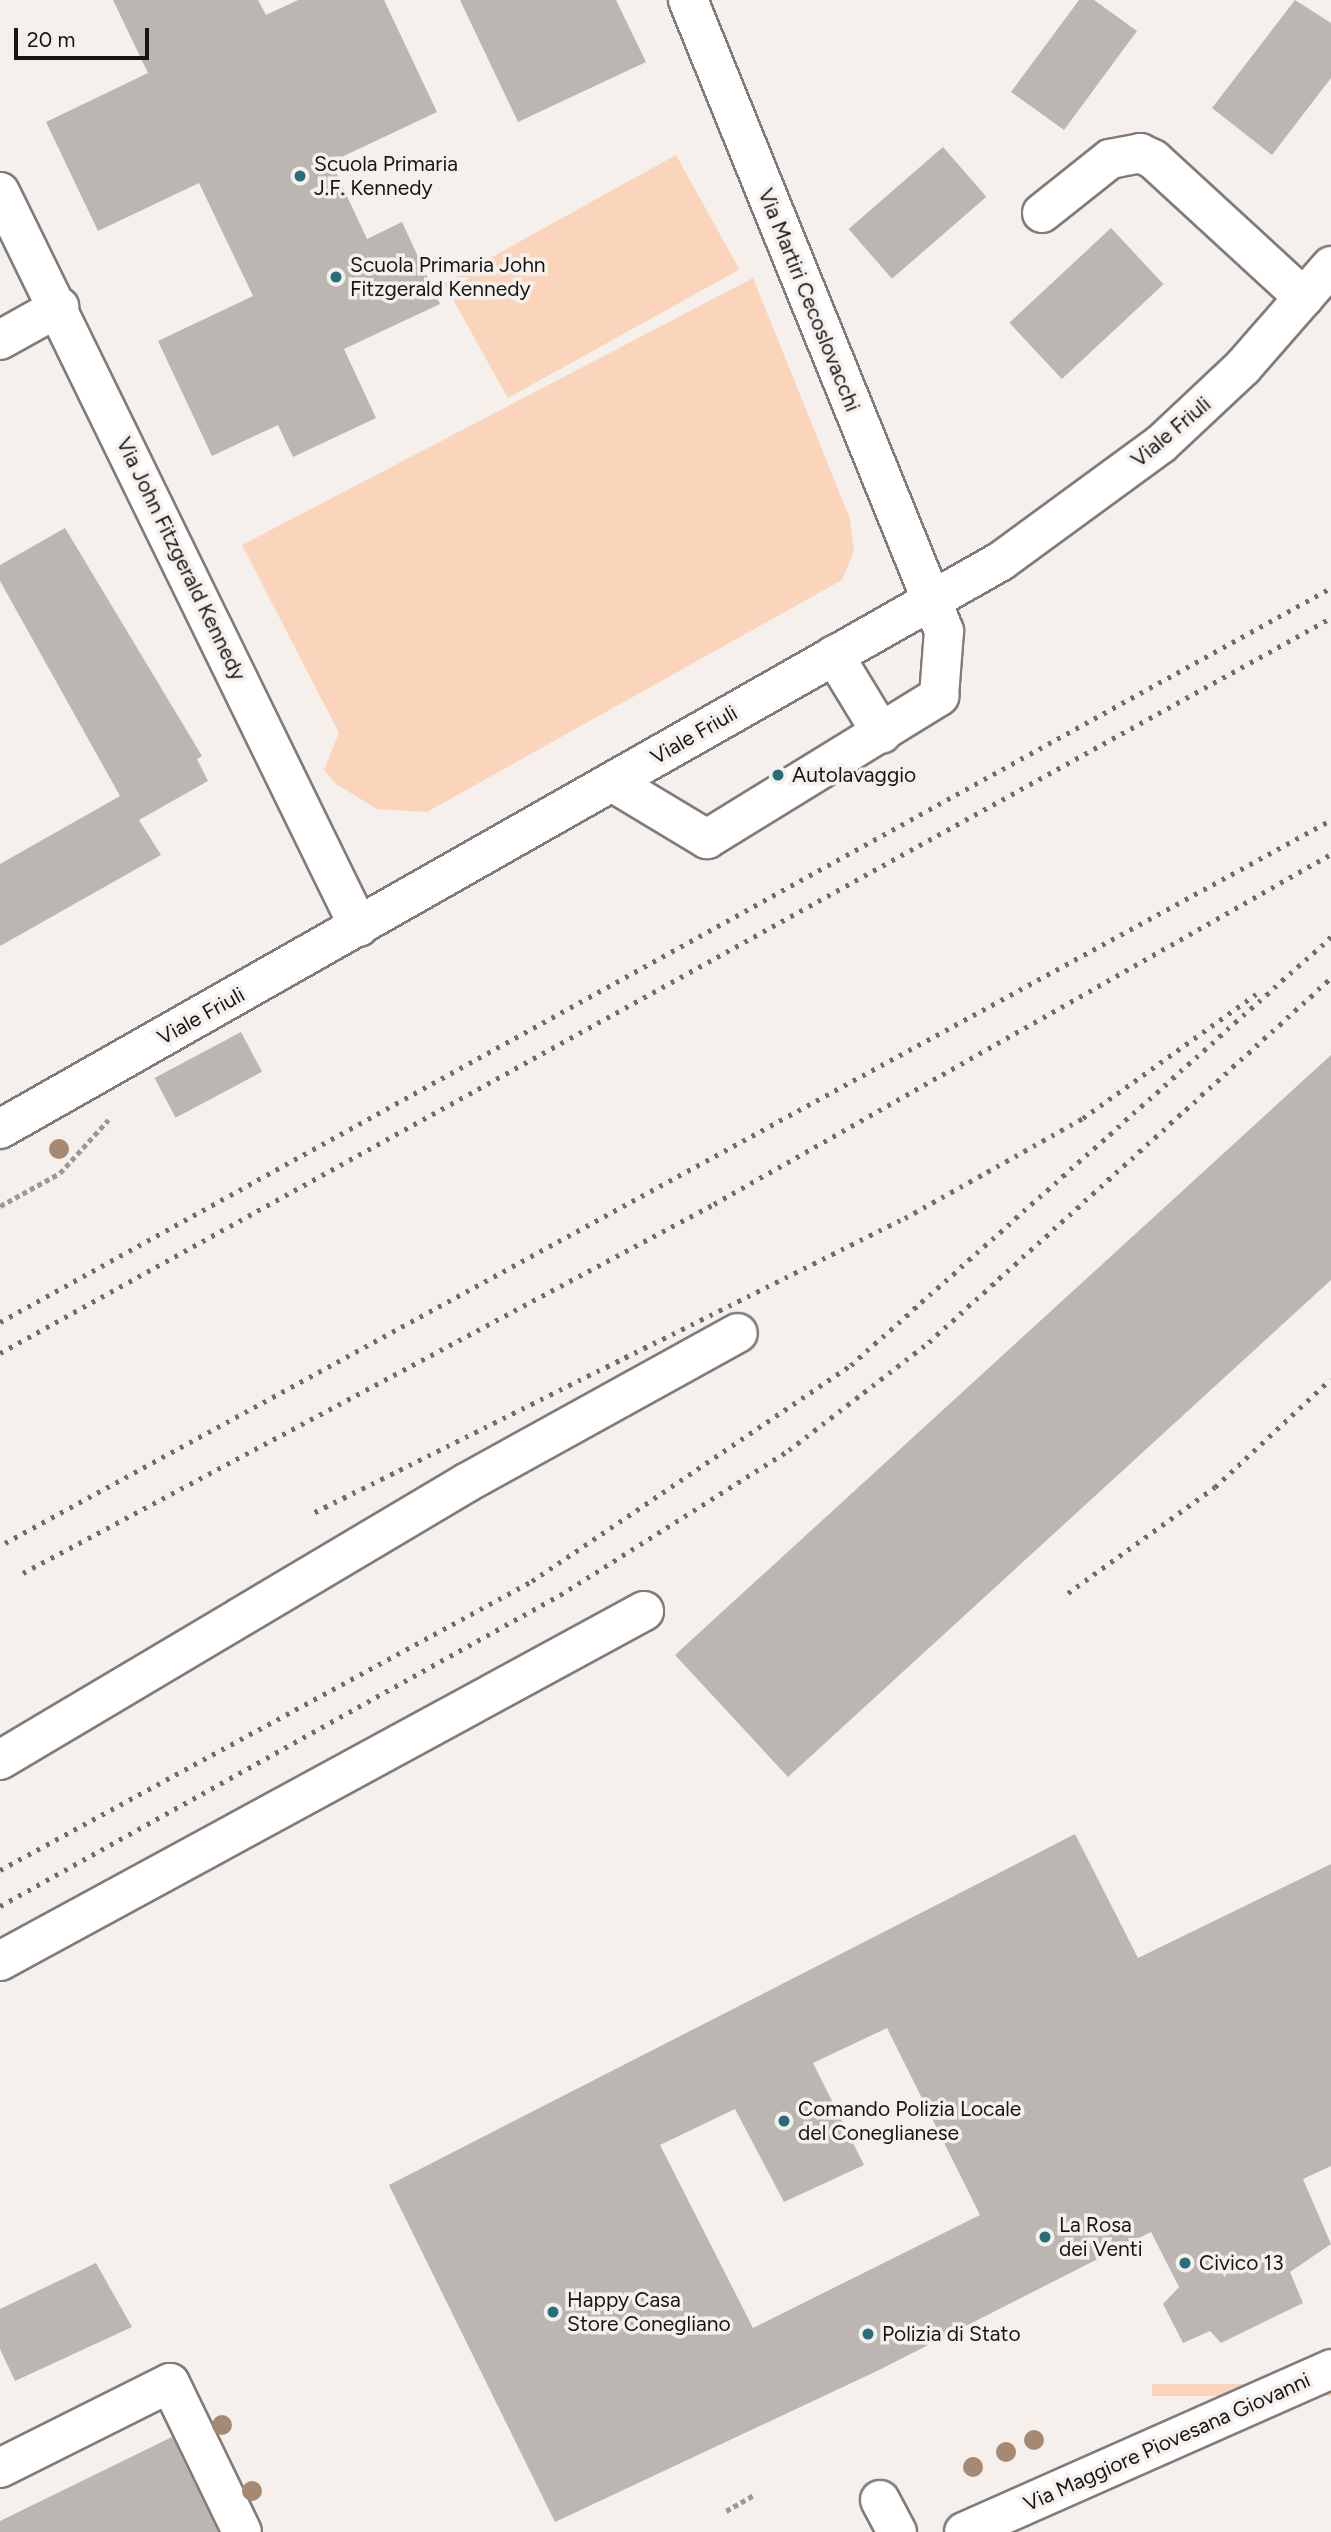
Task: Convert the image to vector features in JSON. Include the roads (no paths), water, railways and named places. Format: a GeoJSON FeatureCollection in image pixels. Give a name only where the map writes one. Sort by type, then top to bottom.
{"type":"FeatureCollection","features":[{"type":"Feature","properties":{"kind":"street","name":"Via Martiri Cecoslovacchi"},"geometry":{"type":"LineString","coordinates":[[688,0],[944,631],[939,696],[882,734]]}},
{"type":"Feature","properties":{"kind":"street"},"geometry":{"type":"LineString","coordinates":[[1042,214],[1110,159],[1140,153],[1153,159],[1304,298]]}},
{"type":"Feature","properties":{"kind":"street","name":"Via John Fitzgerald Kennedy"},"geometry":{"type":"LineString","coordinates":[[0,192],[359,927]]}},
{"type":"Feature","properties":{"kind":"street","name":"Viale Friuli"},"geometry":{"type":"LineString","coordinates":[[0,1129],[930,601],[1050,529],[1161,444],[1304,298],[1331,266]]}},
{"type":"Feature","properties":{"kind":"street"},"geometry":{"type":"LineString","coordinates":[[0,340],[58,307]]}},
{"type":"Feature","properties":{"kind":"street"},"geometry":{"type":"LineString","coordinates":[[612,782],[707,839],[882,734],[834,655]]}},
{"type":"Feature","properties":{"kind":"street"},"geometry":{"type":"LineString","coordinates":[[0,1760],[468,1482],[738,1333]]}},
{"type":"Feature","properties":{"kind":"street"},"geometry":{"type":"LineString","coordinates":[[0,1961],[645,1611]]}},
{"type":"Feature","properties":{"kind":"street","name":"Via Maggiore Piovesana Giovanni"},"geometry":{"type":"LineString","coordinates":[[964,2532],[1331,2370]]}},
{"type":"Feature","properties":{"kind":"street"},"geometry":{"type":"LineString","coordinates":[[0,2468],[170,2383],[242,2532]]}},
{"type":"Feature","properties":{"kind":"railway"},"geometry":{"type":"LineString","coordinates":[[0,1322],[1331,588]]}},
{"type":"Feature","properties":{"kind":"railway"},"geometry":{"type":"LineString","coordinates":[[0,1353],[1331,618]]}},
{"type":"Feature","properties":{"kind":"railway"},"geometry":{"type":"LineString","coordinates":[[5,1543],[1331,820]]}},
{"type":"Feature","properties":{"kind":"railway"},"geometry":{"type":"LineString","coordinates":[[23,1573],[714,1204],[1331,854]]}},
{"type":"Feature","properties":{"kind":"railway"},"geometry":{"type":"LineString","coordinates":[[0,1870],[532,1581],[851,1365],[1331,937]]}},
{"type":"Feature","properties":{"kind":"railway"},"geometry":{"type":"LineString","coordinates":[[0,1906],[560,1595],[789,1450],[929,1342],[1331,978]]}},
{"type":"Feature","properties":{"kind":"railway"},"geometry":{"type":"LineString","coordinates":[[315,1512],[905,1218],[1083,1118],[1256,994]]}},
{"type":"Feature","properties":{"kind":"railway"},"geometry":{"type":"LineString","coordinates":[[1068,1593],[1215,1487],[1331,1379]]}},
{"type":"Feature","properties":{"kind":"place","name":"Scuola Primaria J.F. Kennedy"},"geometry":{"type":"Point","coordinates":[300,176]}},
{"type":"Feature","properties":{"kind":"place","name":"Scuola Primaria John Fitzgerald Kennedy"},"geometry":{"type":"Point","coordinates":[336,277]}},
{"type":"Feature","properties":{"kind":"place","name":"Autolavaggio"},"geometry":{"type":"Point","coordinates":[778,775]}},
{"type":"Feature","properties":{"kind":"place","name":"Comando Polizia Locale del Coneglianese"},"geometry":{"type":"Point","coordinates":[784,2121]}},
{"type":"Feature","properties":{"kind":"place","name":"La Rosa dei Venti"},"geometry":{"type":"Point","coordinates":[1045,2237]}},
{"type":"Feature","properties":{"kind":"place","name":"Civico 13"},"geometry":{"type":"Point","coordinates":[1185,2263]}},
{"type":"Feature","properties":{"kind":"place","name":"Happy Casa Store Conegliano"},"geometry":{"type":"Point","coordinates":[553,2312]}},
{"type":"Feature","properties":{"kind":"place","name":"Polizia di Stato"},"geometry":{"type":"Point","coordinates":[868,2334]}}]}
